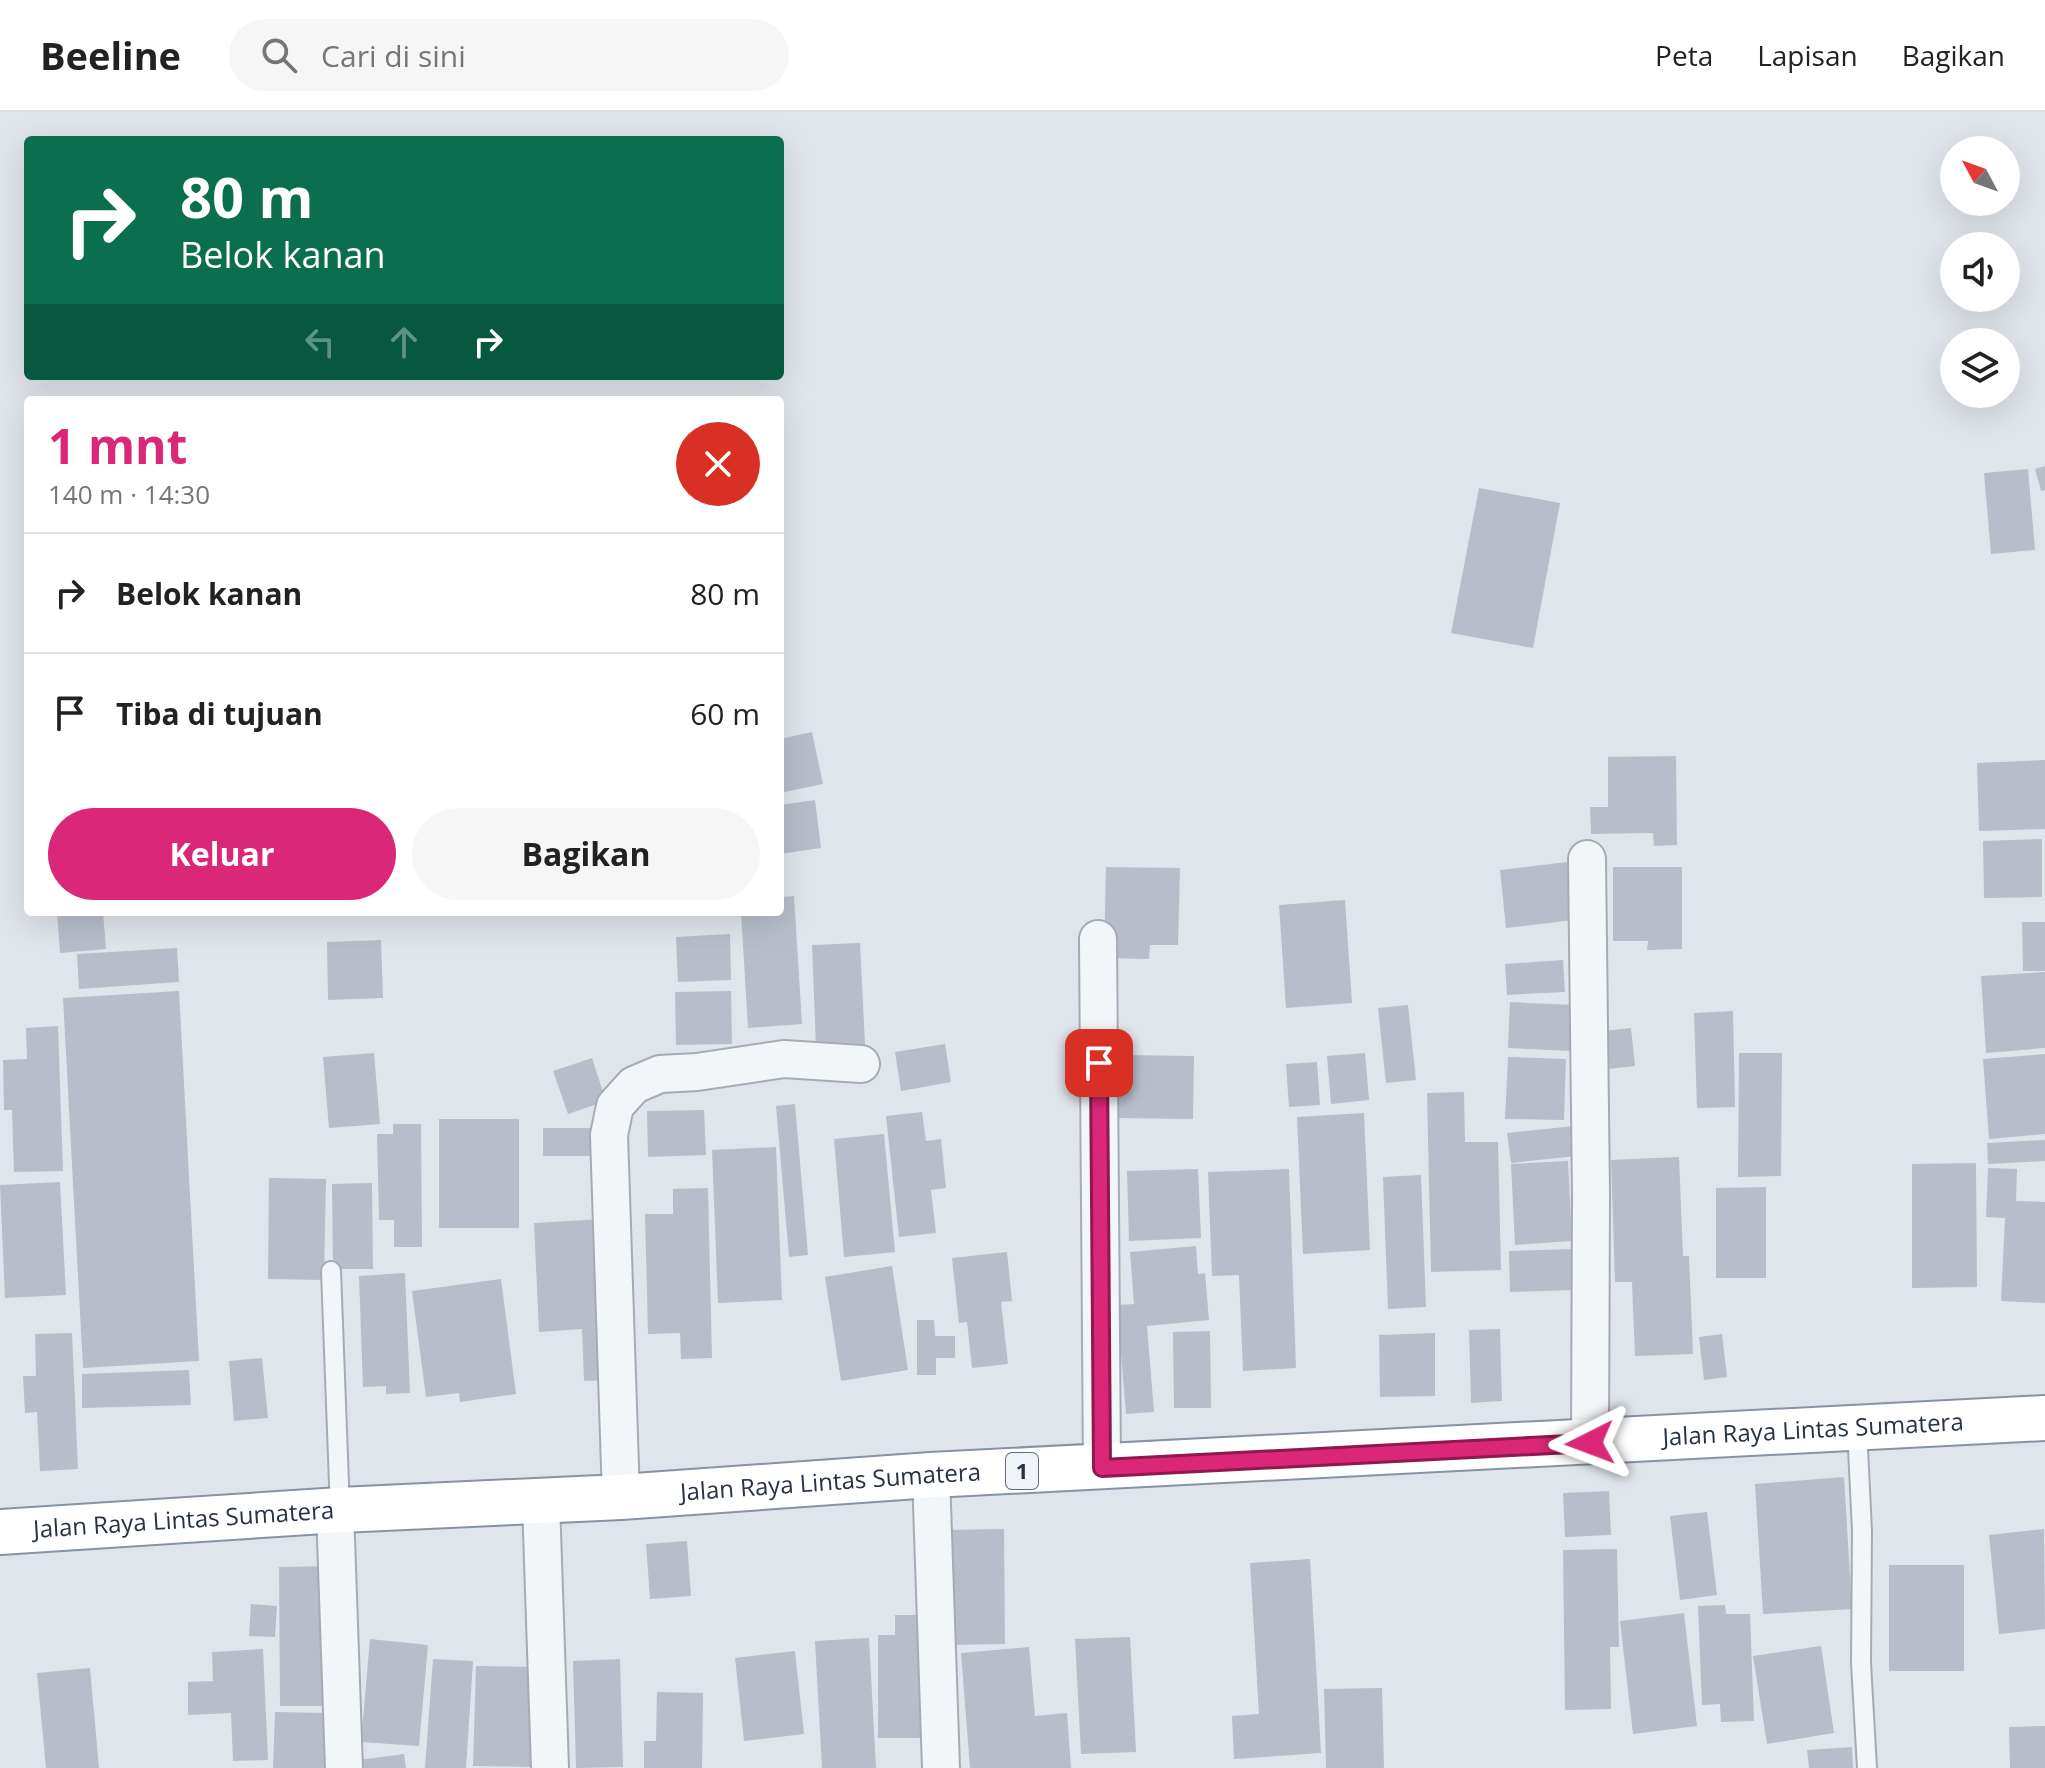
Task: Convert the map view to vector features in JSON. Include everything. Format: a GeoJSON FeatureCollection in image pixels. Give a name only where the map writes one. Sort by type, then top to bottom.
{"type":"FeatureCollection","features":[{"type":"Feature","properties":{"kind":"highway","name":"Jalan Raya Lintas Sumatera"},"geometry":{"type":"LineString","coordinates":[[0,1532],[337,1510],[541,1502],[931,1475],[2045,1418]]}},
{"type":"Feature","properties":{"kind":"street"},"geometry":{"type":"LineString","coordinates":[[1587,859],[1590,1443]]}},
{"type":"Feature","properties":{"kind":"street"},"geometry":{"type":"LineString","coordinates":[[1098,939],[1102,1468]]}},
{"type":"Feature","properties":{"kind":"street"},"geometry":{"type":"LineString","coordinates":[[621,1497],[609,1135],[615,1106],[634,1085],[660,1074],[697,1072],[784,1059],[861,1064]]}},
{"type":"Feature","properties":{"kind":"street"},"geometry":{"type":"LineString","coordinates":[[931,1475],[941,1768]]}},
{"type":"Feature","properties":{"kind":"street"},"geometry":{"type":"LineString","coordinates":[[541,1502],[550,1768]]}},
{"type":"Feature","properties":{"kind":"street"},"geometry":{"type":"LineString","coordinates":[[337,1510],[344,1768]]}},
{"type":"Feature","properties":{"kind":"lane"},"geometry":{"type":"LineString","coordinates":[[331,1271],[337,1510]]}},
{"type":"Feature","properties":{"kind":"lane"},"geometry":{"type":"LineString","coordinates":[[1857,1428],[1862,1531],[1861,1663],[1867,1768]]}},
{"type":"Feature","properties":{"kind":"building"},"geometry":{"type":"Polygon","coordinates":[[[2045,466],[2045,490],[2041,491],[2035,469],[2045,466]]]}},
{"type":"Feature","properties":{"kind":"building"},"geometry":{"type":"Polygon","coordinates":[[[2028,469],[2035,550],[1991,554],[1984,473],[2028,469]]]}},
{"type":"Feature","properties":{"kind":"building"},"geometry":{"type":"Polygon","coordinates":[[[1479,488],[1560,503],[1533,648],[1451,633],[1479,488]]]}},
{"type":"Feature","properties":{"kind":"building"},"geometry":{"type":"Polygon","coordinates":[[[812,732],[823,784],[784,792],[784,738],[812,732]]]}},
{"type":"Feature","properties":{"kind":"building"},"geometry":{"type":"Polygon","coordinates":[[[1676,756],[1677,845],[1654,846],[1653,833],[1591,834],[1590,807],[1608,807],[1608,757],[1676,756]]]}},
{"type":"Feature","properties":{"kind":"building"},"geometry":{"type":"Polygon","coordinates":[[[2045,760],[2045,829],[1979,831],[1977,763],[2045,760]]]}},
{"type":"Feature","properties":{"kind":"building"},"geometry":{"type":"Polygon","coordinates":[[[815,800],[821,848],[784,853],[784,804],[815,800]]]}},
{"type":"Feature","properties":{"kind":"building"},"geometry":{"type":"Polygon","coordinates":[[[2042,839],[2042,897],[1984,898],[1983,841],[2042,839]]]}},
{"type":"Feature","properties":{"kind":"building"},"geometry":{"type":"Polygon","coordinates":[[[1567,862],[1574,920],[1506,928],[1500,870],[1567,862]]]}},
{"type":"Feature","properties":{"kind":"building"},"geometry":{"type":"Polygon","coordinates":[[[1106,867],[1180,868],[1178,945],[1150,945],[1149,959],[1104,958],[1106,867]]]}},
{"type":"Feature","properties":{"kind":"building"},"geometry":{"type":"Polygon","coordinates":[[[1613,867],[1682,867],[1682,949],[1647,950],[1648,941],[1613,941],[1613,867]]]}},
{"type":"Feature","properties":{"kind":"building"},"geometry":{"type":"Polygon","coordinates":[[[794,896],[802,1024],[748,1028],[741,916],[784,916],[784,897],[794,896]]]}},
{"type":"Feature","properties":{"kind":"building"},"geometry":{"type":"Polygon","coordinates":[[[1345,900],[1352,1003],[1286,1008],[1279,905],[1345,900]]]}},
{"type":"Feature","properties":{"kind":"building"},"geometry":{"type":"Polygon","coordinates":[[[57,916],[103,916],[106,949],[60,953],[57,916]]]}},
{"type":"Feature","properties":{"kind":"building"},"geometry":{"type":"Polygon","coordinates":[[[2022,922],[2045,922],[2045,971],[2023,971],[2022,922]]]}},
{"type":"Feature","properties":{"kind":"building"},"geometry":{"type":"Polygon","coordinates":[[[730,934],[731,980],[678,982],[676,937],[730,934]]]}},
{"type":"Feature","properties":{"kind":"building"},"geometry":{"type":"Polygon","coordinates":[[[381,940],[383,998],[328,1000],[327,942],[381,940]]]}},
{"type":"Feature","properties":{"kind":"building"},"geometry":{"type":"Polygon","coordinates":[[[860,943],[865,1045],[816,1048],[812,945],[860,943]]]}},
{"type":"Feature","properties":{"kind":"building"},"geometry":{"type":"Polygon","coordinates":[[[177,948],[179,982],[79,989],[77,954],[177,948]]]}},
{"type":"Feature","properties":{"kind":"building"},"geometry":{"type":"Polygon","coordinates":[[[1563,960],[1565,992],[1507,995],[1505,964],[1563,960]]]}},
{"type":"Feature","properties":{"kind":"building"},"geometry":{"type":"Polygon","coordinates":[[[2045,972],[2045,1048],[1986,1053],[1981,976],[2045,972]]]}},
{"type":"Feature","properties":{"kind":"building"},"geometry":{"type":"Polygon","coordinates":[[[179,991],[199,1361],[83,1368],[63,998],[179,991]]]}},
{"type":"Feature","properties":{"kind":"building"},"geometry":{"type":"Polygon","coordinates":[[[731,991],[732,1044],[676,1045],[675,992],[731,991]]]}},
{"type":"Feature","properties":{"kind":"building"},"geometry":{"type":"Polygon","coordinates":[[[1510,1002],[1574,1005],[1571,1051],[1508,1048],[1510,1002]]]}},
{"type":"Feature","properties":{"kind":"building"},"geometry":{"type":"Polygon","coordinates":[[[1408,1005],[1416,1080],[1386,1083],[1378,1008],[1408,1005]]]}},
{"type":"Feature","properties":{"kind":"building"},"geometry":{"type":"Polygon","coordinates":[[[1733,1011],[1735,1107],[1697,1108],[1694,1013],[1733,1011]]]}},
{"type":"Feature","properties":{"kind":"building"},"geometry":{"type":"Polygon","coordinates":[[[58,1026],[63,1171],[14,1172],[12,1110],[4,1110],[3,1060],[27,1059],[26,1028],[58,1026]]]}},
{"type":"Feature","properties":{"kind":"building"},"geometry":{"type":"Polygon","coordinates":[[[1631,1028],[1635,1066],[1608,1069],[1604,1031],[1631,1028]]]}},
{"type":"Feature","properties":{"kind":"building"},"geometry":{"type":"Polygon","coordinates":[[[945,1044],[951,1082],[901,1091],[895,1052],[945,1044]]]}},
{"type":"Feature","properties":{"kind":"building"},"geometry":{"type":"Polygon","coordinates":[[[374,1053],[380,1124],[329,1128],[323,1057],[374,1053]]]}},
{"type":"Feature","properties":{"kind":"building"},"geometry":{"type":"Polygon","coordinates":[[[1365,1053],[1369,1100],[1331,1104],[1327,1056],[1365,1053]]]}},
{"type":"Feature","properties":{"kind":"building"},"geometry":{"type":"Polygon","coordinates":[[[1739,1053],[1782,1053],[1781,1176],[1738,1177],[1739,1053]]]}},
{"type":"Feature","properties":{"kind":"building"},"geometry":{"type":"Polygon","coordinates":[[[2045,1054],[2045,1134],[1989,1139],[1983,1059],[2045,1054]]]}},
{"type":"Feature","properties":{"kind":"building"},"geometry":{"type":"Polygon","coordinates":[[[1120,1055],[1194,1056],[1193,1119],[1118,1118],[1120,1055]]]}},
{"type":"Feature","properties":{"kind":"building"},"geometry":{"type":"Polygon","coordinates":[[[1508,1057],[1566,1059],[1564,1120],[1505,1119],[1508,1057]]]}},
{"type":"Feature","properties":{"kind":"building"},"geometry":{"type":"Polygon","coordinates":[[[592,1058],[606,1101],[568,1114],[553,1071],[592,1058]]]}},
{"type":"Feature","properties":{"kind":"building"},"geometry":{"type":"Polygon","coordinates":[[[1317,1062],[1320,1105],[1289,1107],[1286,1064],[1317,1062]]]}},
{"type":"Feature","properties":{"kind":"building"},"geometry":{"type":"Polygon","coordinates":[[[1464,1092],[1465,1142],[1498,1142],[1501,1270],[1431,1272],[1427,1093],[1464,1092]]]}},
{"type":"Feature","properties":{"kind":"building"},"geometry":{"type":"Polygon","coordinates":[[[795,1104],[808,1255],[789,1257],[776,1106],[795,1104]]]}},
{"type":"Feature","properties":{"kind":"building"},"geometry":{"type":"Polygon","coordinates":[[[704,1110],[706,1155],[648,1157],[647,1111],[704,1110]]]}},
{"type":"Feature","properties":{"kind":"building"},"geometry":{"type":"Polygon","coordinates":[[[922,1112],[926,1141],[941,1139],[946,1188],[931,1190],[936,1233],[899,1237],[886,1116],[922,1112]]]}},
{"type":"Feature","properties":{"kind":"building"},"geometry":{"type":"Polygon","coordinates":[[[1364,1113],[1370,1250],[1303,1254],[1297,1117],[1364,1113]]]}},
{"type":"Feature","properties":{"kind":"building"},"geometry":{"type":"Polygon","coordinates":[[[439,1119],[519,1119],[519,1228],[439,1228],[439,1119]]]}},
{"type":"Feature","properties":{"kind":"building"},"geometry":{"type":"Polygon","coordinates":[[[393,1124],[421,1124],[422,1247],[394,1247],[394,1220],[379,1220],[377,1134],[393,1134],[393,1124]]]}},
{"type":"Feature","properties":{"kind":"building"},"geometry":{"type":"Polygon","coordinates":[[[1574,1126],[1577,1156],[1511,1163],[1507,1133],[1574,1126]]]}},
{"type":"Feature","properties":{"kind":"building"},"geometry":{"type":"Polygon","coordinates":[[[543,1128],[594,1128],[594,1156],[543,1156],[543,1128]]]}},
{"type":"Feature","properties":{"kind":"building"},"geometry":{"type":"Polygon","coordinates":[[[884,1134],[895,1252],[844,1257],[834,1139],[884,1134]]]}},
{"type":"Feature","properties":{"kind":"building"},"geometry":{"type":"Polygon","coordinates":[[[2045,1140],[2045,1161],[1988,1164],[1987,1143],[2045,1140]]]}},
{"type":"Feature","properties":{"kind":"building"},"geometry":{"type":"Polygon","coordinates":[[[776,1147],[782,1300],[718,1303],[712,1150],[776,1147]]]}},
{"type":"Feature","properties":{"kind":"building"},"geometry":{"type":"Polygon","coordinates":[[[1679,1157],[1683,1256],[1689,1256],[1693,1354],[1635,1356],[1632,1282],[1615,1282],[1611,1160],[1679,1157]]]}},
{"type":"Feature","properties":{"kind":"building"},"geometry":{"type":"Polygon","coordinates":[[[1568,1161],[1572,1241],[1515,1245],[1511,1164],[1568,1161]]]}},
{"type":"Feature","properties":{"kind":"building"},"geometry":{"type":"Polygon","coordinates":[[[1976,1163],[1977,1287],[1912,1288],[1912,1164],[1976,1163]]]}},
{"type":"Feature","properties":{"kind":"building"},"geometry":{"type":"Polygon","coordinates":[[[1988,1168],[2017,1169],[2016,1201],[2045,1202],[2045,1303],[2001,1301],[2005,1218],[1986,1217],[1988,1168]]]}},
{"type":"Feature","properties":{"kind":"building"},"geometry":{"type":"Polygon","coordinates":[[[1198,1169],[1201,1238],[1129,1241],[1127,1171],[1198,1169]]]}},
{"type":"Feature","properties":{"kind":"building"},"geometry":{"type":"Polygon","coordinates":[[[1289,1169],[1296,1368],[1243,1371],[1239,1275],[1212,1276],[1208,1172],[1289,1169]]]}},
{"type":"Feature","properties":{"kind":"building"},"geometry":{"type":"Polygon","coordinates":[[[1421,1175],[1426,1307],[1388,1309],[1383,1177],[1421,1175]]]}},
{"type":"Feature","properties":{"kind":"building"},"geometry":{"type":"Polygon","coordinates":[[[269,1178],[326,1179],[324,1280],[268,1279],[269,1178]]]}},
{"type":"Feature","properties":{"kind":"building"},"geometry":{"type":"Polygon","coordinates":[[[60,1182],[66,1295],[5,1298],[0,1185],[60,1182]]]}},
{"type":"Feature","properties":{"kind":"building"},"geometry":{"type":"Polygon","coordinates":[[[372,1183],[373,1269],[333,1269],[332,1184],[372,1183]]]}},
{"type":"Feature","properties":{"kind":"building"},"geometry":{"type":"Polygon","coordinates":[[[1766,1187],[1766,1278],[1716,1278],[1716,1188],[1766,1187]]]}},
{"type":"Feature","properties":{"kind":"building"},"geometry":{"type":"Polygon","coordinates":[[[708,1188],[712,1358],[681,1359],[680,1333],[648,1334],[645,1214],[673,1214],[673,1189],[708,1188]]]}},
{"type":"Feature","properties":{"kind":"building"},"geometry":{"type":"Polygon","coordinates":[[[603,1219],[610,1380],[584,1381],[582,1329],[539,1332],[534,1223],[603,1219]]]}},
{"type":"Feature","properties":{"kind":"building"},"geometry":{"type":"Polygon","coordinates":[[[1196,1246],[1198,1274],[1205,1273],[1209,1320],[1147,1326],[1154,1412],[1126,1414],[1117,1305],[1134,1304],[1130,1252],[1196,1246]]]}},
{"type":"Feature","properties":{"kind":"building"},"geometry":{"type":"Polygon","coordinates":[[[1574,1249],[1575,1290],[1510,1292],[1509,1251],[1574,1249]]]}},
{"type":"Feature","properties":{"kind":"building"},"geometry":{"type":"Polygon","coordinates":[[[1007,1252],[1012,1301],[1001,1302],[1008,1364],[972,1368],[967,1322],[959,1323],[952,1258],[1007,1252]]]}},
{"type":"Feature","properties":{"kind":"building"},"geometry":{"type":"Polygon","coordinates":[[[892,1266],[908,1370],[841,1381],[825,1277],[892,1266]]]}},
{"type":"Feature","properties":{"kind":"building"},"geometry":{"type":"Polygon","coordinates":[[[405,1273],[410,1393],[386,1394],[386,1386],[363,1387],[359,1276],[405,1273]]]}},
{"type":"Feature","properties":{"kind":"building"},"geometry":{"type":"Polygon","coordinates":[[[501,1279],[516,1394],[460,1402],[459,1393],[426,1397],[412,1291],[501,1279]]]}},
{"type":"Feature","properties":{"kind":"building"},"geometry":{"type":"Polygon","coordinates":[[[917,1320],[934,1320],[935,1336],[955,1336],[955,1358],[936,1358],[936,1375],[917,1375],[917,1320]]]}},
{"type":"Feature","properties":{"kind":"building"},"geometry":{"type":"Polygon","coordinates":[[[1500,1329],[1502,1401],[1471,1403],[1469,1330],[1500,1329]]]}},
{"type":"Feature","properties":{"kind":"building"},"geometry":{"type":"Polygon","coordinates":[[[1210,1331],[1211,1408],[1174,1408],[1173,1332],[1210,1331]]]}},
{"type":"Feature","properties":{"kind":"building"},"geometry":{"type":"Polygon","coordinates":[[[72,1333],[78,1469],[40,1471],[37,1412],[25,1413],[23,1376],[36,1376],[35,1334],[72,1333]]]}},
{"type":"Feature","properties":{"kind":"building"},"geometry":{"type":"Polygon","coordinates":[[[1435,1333],[1435,1396],[1380,1397],[1379,1335],[1435,1333]]]}},
{"type":"Feature","properties":{"kind":"building"},"geometry":{"type":"Polygon","coordinates":[[[1722,1334],[1727,1377],[1704,1380],[1699,1337],[1722,1334]]]}},
{"type":"Feature","properties":{"kind":"building"},"geometry":{"type":"Polygon","coordinates":[[[262,1358],[268,1418],[234,1421],[229,1361],[262,1358]]]}},
{"type":"Feature","properties":{"kind":"building"},"geometry":{"type":"Polygon","coordinates":[[[189,1370],[191,1405],[82,1408],[82,1374],[189,1370]]]}},
{"type":"Feature","properties":{"kind":"building"},"geometry":{"type":"Polygon","coordinates":[[[1844,1477],[1852,1609],[1763,1614],[1755,1484],[1844,1477]]]}},
{"type":"Feature","properties":{"kind":"building"},"geometry":{"type":"Polygon","coordinates":[[[1609,1491],[1611,1535],[1565,1537],[1563,1493],[1609,1491]]]}},
{"type":"Feature","properties":{"kind":"building"},"geometry":{"type":"Polygon","coordinates":[[[1707,1512],[1717,1595],[1680,1600],[1670,1516],[1707,1512]]]}},
{"type":"Feature","properties":{"kind":"building"},"geometry":{"type":"Polygon","coordinates":[[[1004,1529],[1005,1644],[948,1645],[946,1530],[1004,1529]]]}},
{"type":"Feature","properties":{"kind":"building"},"geometry":{"type":"Polygon","coordinates":[[[2044,1529],[2045,1629],[1999,1634],[1989,1535],[2044,1529]]]}},
{"type":"Feature","properties":{"kind":"building"},"geometry":{"type":"Polygon","coordinates":[[[687,1541],[691,1596],[650,1599],[646,1544],[687,1541]]]}},
{"type":"Feature","properties":{"kind":"building"},"geometry":{"type":"Polygon","coordinates":[[[1617,1549],[1619,1647],[1610,1647],[1611,1709],[1565,1710],[1563,1550],[1617,1549]]]}},
{"type":"Feature","properties":{"kind":"building"},"geometry":{"type":"Polygon","coordinates":[[[1310,1559],[1321,1753],[1234,1759],[1232,1716],[1259,1714],[1250,1563],[1310,1559]]]}},
{"type":"Feature","properties":{"kind":"building"},"geometry":{"type":"Polygon","coordinates":[[[1889,1565],[1964,1565],[1964,1671],[1889,1671],[1889,1565]]]}},
{"type":"Feature","properties":{"kind":"building"},"geometry":{"type":"Polygon","coordinates":[[[331,1566],[331,1706],[280,1706],[279,1567],[331,1566]]]}},
{"type":"Feature","properties":{"kind":"building"},"geometry":{"type":"Polygon","coordinates":[[[251,1604],[277,1606],[275,1637],[249,1636],[251,1604]]]}},
{"type":"Feature","properties":{"kind":"building"},"geometry":{"type":"Polygon","coordinates":[[[1725,1605],[1726,1614],[1750,1614],[1754,1721],[1721,1722],[1720,1704],[1702,1705],[1698,1606],[1725,1605]]]}},
{"type":"Feature","properties":{"kind":"building"},"geometry":{"type":"Polygon","coordinates":[[[1684,1613],[1697,1726],[1633,1734],[1620,1621],[1684,1613]]]}},
{"type":"Feature","properties":{"kind":"building"},"geometry":{"type":"Polygon","coordinates":[[[895,1615],[921,1615],[920,1738],[878,1738],[878,1635],[895,1635],[895,1615]]]}},
{"type":"Feature","properties":{"kind":"building"},"geometry":{"type":"Polygon","coordinates":[[[1130,1637],[1136,1752],[1081,1754],[1075,1639],[1130,1637]]]}},
{"type":"Feature","properties":{"kind":"building"},"geometry":{"type":"Polygon","coordinates":[[[869,1638],[876,1768],[822,1768],[815,1641],[869,1638]]]}},
{"type":"Feature","properties":{"kind":"building"},"geometry":{"type":"Polygon","coordinates":[[[370,1639],[428,1645],[419,1746],[361,1742],[370,1639]]]}},
{"type":"Feature","properties":{"kind":"building"},"geometry":{"type":"Polygon","coordinates":[[[1821,1646],[1834,1733],[1767,1744],[1753,1656],[1821,1646]]]}},
{"type":"Feature","properties":{"kind":"building"},"geometry":{"type":"Polygon","coordinates":[[[1029,1647],[1035,1716],[1067,1713],[1071,1768],[970,1768],[961,1653],[1029,1647]]]}},
{"type":"Feature","properties":{"kind":"building"},"geometry":{"type":"Polygon","coordinates":[[[263,1649],[268,1760],[233,1761],[231,1713],[188,1715],[188,1682],[213,1681],[212,1652],[263,1649]]]}},
{"type":"Feature","properties":{"kind":"building"},"geometry":{"type":"Polygon","coordinates":[[[795,1651],[804,1734],[744,1741],[735,1658],[795,1651]]]}},
{"type":"Feature","properties":{"kind":"building"},"geometry":{"type":"Polygon","coordinates":[[[433,1659],[473,1661],[466,1768],[425,1768],[433,1659]]]}},
{"type":"Feature","properties":{"kind":"building"},"geometry":{"type":"Polygon","coordinates":[[[620,1659],[623,1767],[576,1768],[573,1661],[620,1659]]]}},
{"type":"Feature","properties":{"kind":"building"},"geometry":{"type":"Polygon","coordinates":[[[476,1666],[539,1667],[537,1767],[473,1766],[476,1666]]]}},
{"type":"Feature","properties":{"kind":"building"},"geometry":{"type":"Polygon","coordinates":[[[90,1668],[99,1768],[46,1768],[37,1673],[90,1668]]]}},
{"type":"Feature","properties":{"kind":"building"},"geometry":{"type":"Polygon","coordinates":[[[1382,1688],[1384,1768],[1326,1768],[1324,1689],[1382,1688]]]}},
{"type":"Feature","properties":{"kind":"building"},"geometry":{"type":"Polygon","coordinates":[[[657,1692],[703,1693],[702,1768],[644,1768],[644,1741],[656,1741],[657,1692]]]}},
{"type":"Feature","properties":{"kind":"building"},"geometry":{"type":"Polygon","coordinates":[[[275,1712],[327,1713],[325,1768],[273,1768],[275,1712]]]}},
{"type":"Feature","properties":{"kind":"building"},"geometry":{"type":"Polygon","coordinates":[[[2045,1726],[2045,1768],[2010,1768],[2009,1727],[2045,1726]]]}},
{"type":"Feature","properties":{"kind":"building"},"geometry":{"type":"Polygon","coordinates":[[[1852,1747],[1853,1768],[1809,1768],[1807,1750],[1852,1747]]]}},
{"type":"Feature","properties":{"kind":"building"},"geometry":{"type":"Polygon","coordinates":[[[404,1754],[406,1768],[352,1768],[351,1761],[404,1754]]]}},
{"type":"Feature","properties":{"kind":"route"},"geometry":{"type":"LineString","coordinates":[[1099,1063],[1102,1468],[1590,1443]]}}]}
